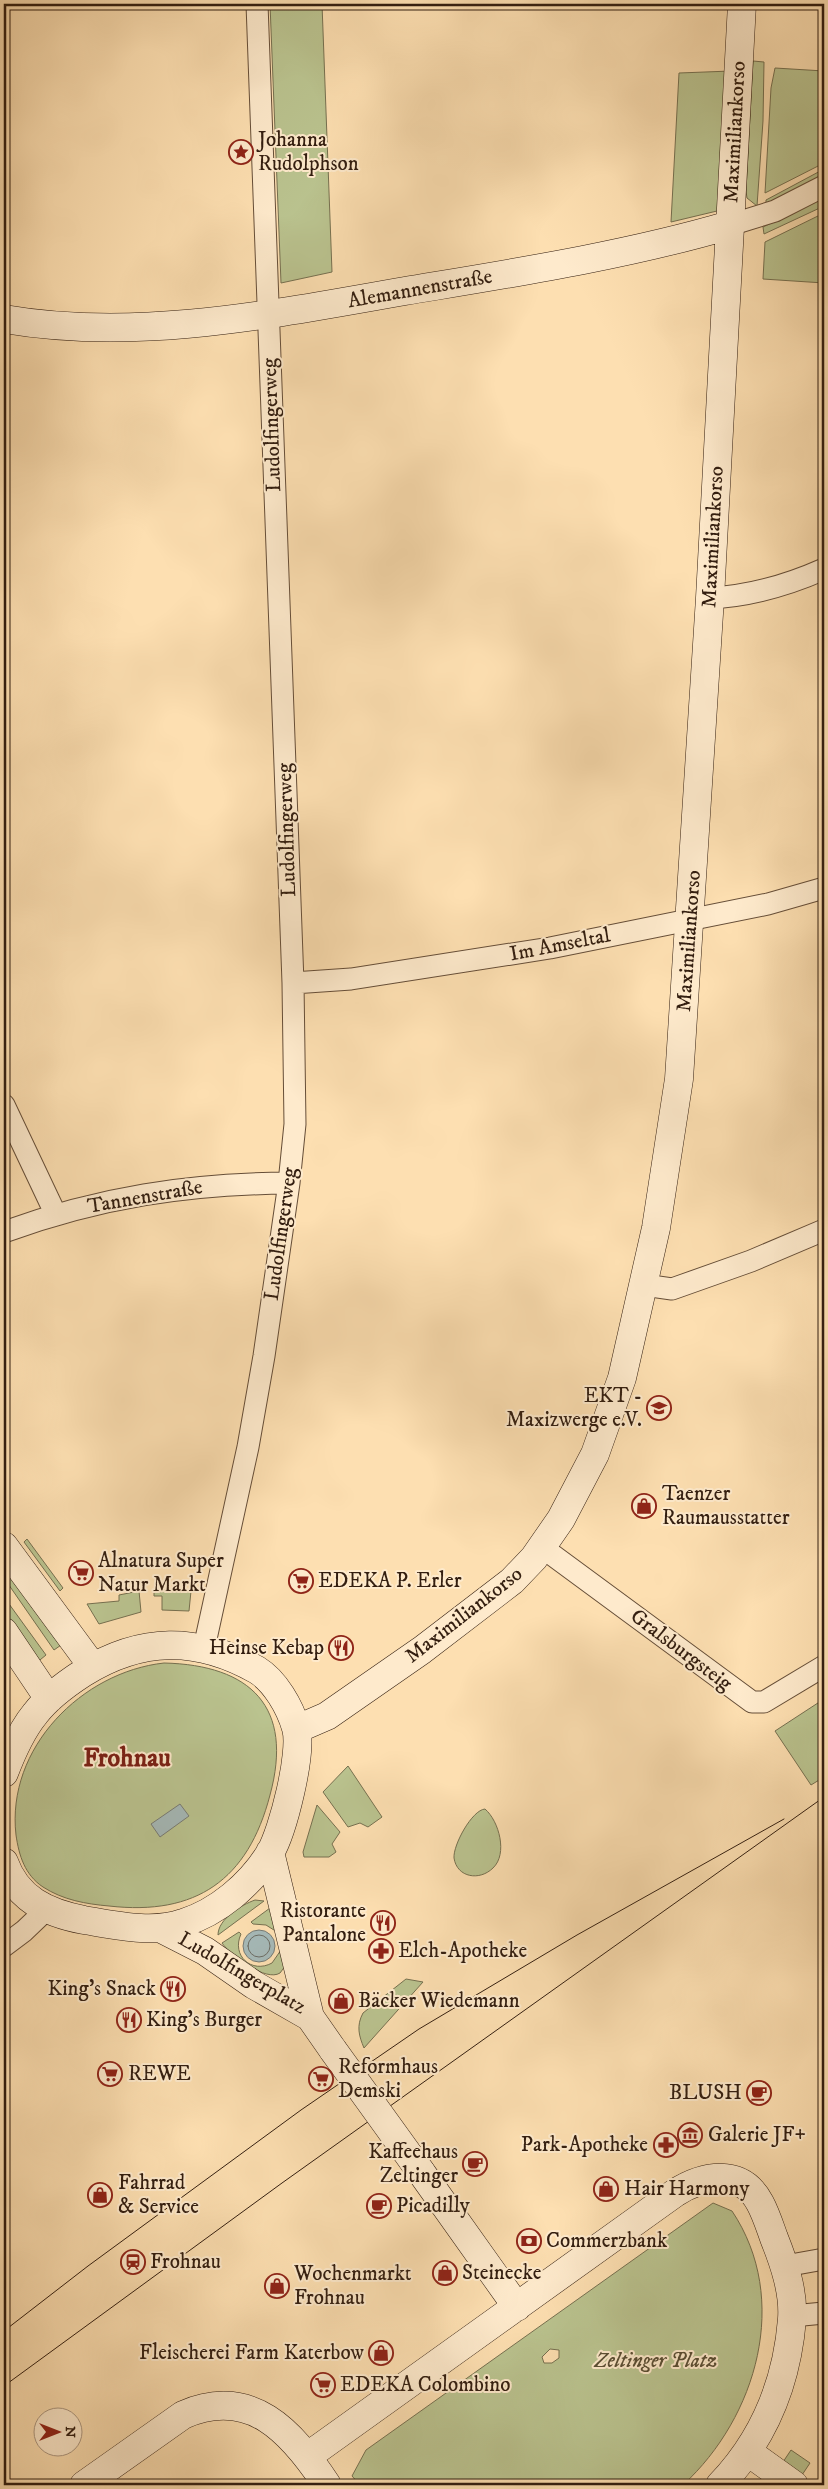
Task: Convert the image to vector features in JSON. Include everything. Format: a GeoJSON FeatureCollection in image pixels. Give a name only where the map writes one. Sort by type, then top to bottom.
{"type":"FeatureCollection","features":[{"type":"Feature","properties":{"kind":"street","name":"Ludolfingerweg"},"geometry":{"type":"LineString","coordinates":[[204,1648],[248,1447],[264,1356],[289,1183],[294,1124],[293,983],[257,4]]}},
{"type":"Feature","properties":{"kind":"street","name":"Maximiliankorso"},"geometry":{"type":"LineString","coordinates":[[297,1729],[327,1716],[477,1610],[512,1581],[543,1548],[595,1454],[622,1378],[644,1285],[664,1179],[679,1079],[710,598],[742,4]]}},
{"type":"Feature","properties":{"kind":"street","name":"Alemannenstraße"},"geometry":{"type":"LineString","coordinates":[[4,319],[39,325],[76,328],[135,328],[268,314],[500,275],[634,248],[730,225],[774,210],[824,186]]}},
{"type":"Feature","properties":{"kind":"street"},"geometry":{"type":"LineString","coordinates":[[710,598],[739,597],[799,580],[824,569]]}},
{"type":"Feature","properties":{"kind":"street","name":"Im Amseltal"},"geometry":{"type":"LineString","coordinates":[[293,983],[360,978],[550,948],[768,904],[824,888]]}},
{"type":"Feature","properties":{"kind":"street"},"geometry":{"type":"LineString","coordinates":[[4,1105],[56,1215]]}},
{"type":"Feature","properties":{"kind":"street","name":"Tannenstraße"},"geometry":{"type":"LineString","coordinates":[[4,1232],[56,1215],[144,1193],[229,1184],[289,1183]]}},
{"type":"Feature","properties":{"kind":"street"},"geometry":{"type":"LineString","coordinates":[[644,1285],[672,1289],[751,1261],[824,1230]]}},
{"type":"Feature","properties":{"kind":"street"},"geometry":{"type":"LineString","coordinates":[[4,1546],[93,1668]]}},
{"type":"Feature","properties":{"kind":"street","name":"Gralsburgsteig"},"geometry":{"type":"LineString","coordinates":[[543,1548],[752,1702],[764,1702],[824,1666]]}},
{"type":"Feature","properties":{"kind":"street"},"geometry":{"type":"LineString","coordinates":[[4,1632],[49,1699]]}},
{"type":"Feature","properties":{"kind":"street","name":"Ludolfingerplatz"},"geometry":{"type":"LineString","coordinates":[[4,1772],[27,1725],[49,1699],[93,1668],[116,1656],[144,1647],[182,1645],[204,1648],[237,1660],[266,1676],[284,1699],[297,1729],[291,1788],[285,1814],[270,1852],[250,1880],[220,1904],[182,1924],[160,1928],[113,1925],[46,1910],[17,1886],[8,1873],[4,1862]]}},
{"type":"Feature","properties":{"kind":"street","name":"Ludolfingerplatz"},"geometry":{"type":"LineString","coordinates":[[270,1852],[310,2017]]}},
{"type":"Feature","properties":{"kind":"street"},"geometry":{"type":"LineString","coordinates":[[4,1946],[24,1931],[46,1910]]}},
{"type":"Feature","properties":{"kind":"street","name":"Ludolfingerplatz"},"geometry":{"type":"LineString","coordinates":[[160,1928],[205,1950],[254,1985],[310,2017]]}},
{"type":"Feature","properties":{"kind":"street"},"geometry":{"type":"LineString","coordinates":[[310,2017],[517,2307]]}},
{"type":"Feature","properties":{"kind":"street"},"geometry":{"type":"LineString","coordinates":[[308,2456],[675,2193],[689,2184],[706,2178],[724,2177],[739,2182],[750,2190],[759,2202],[786,2266],[792,2316],[788,2351],[780,2385],[767,2420],[748,2452],[720,2485]]}},
{"type":"Feature","properties":{"kind":"street"},"geometry":{"type":"LineString","coordinates":[[786,2266],[824,2258]]}},
{"type":"Feature","properties":{"kind":"street"},"geometry":{"type":"LineString","coordinates":[[792,2316],[824,2313]]}},
{"type":"Feature","properties":{"kind":"street"},"geometry":{"type":"LineString","coordinates":[[84,2485],[183,2415],[198,2408],[217,2404],[238,2405],[257,2413],[283,2431],[308,2456],[327,2485]]}},
{"type":"Feature","properties":{"kind":"street"},"geometry":{"type":"LineString","coordinates":[[748,2452],[794,2485]]}},
{"type":"Feature","properties":{"kind":"green space"},"geometry":{"type":"Polygon","coordinates":[[[270,4],[322,4],[332,272],[281,283],[270,4]]]}},
{"type":"Feature","properties":{"kind":"green space"},"geometry":{"type":"Polygon","coordinates":[[[753,61],[764,62],[763,121],[757,206],[747,198],[746,191],[753,61]]]}},
{"type":"Feature","properties":{"kind":"green space"},"geometry":{"type":"Polygon","coordinates":[[[775,68],[824,71],[824,163],[765,193],[771,88],[775,68]]]}},
{"type":"Feature","properties":{"kind":"green space"},"geometry":{"type":"Polygon","coordinates":[[[731,71],[720,206],[717,211],[671,222],[679,73],[731,71]]]}},
{"type":"Feature","properties":{"kind":"green space"},"geometry":{"type":"Polygon","coordinates":[[[824,169],[824,177],[766,206],[766,200],[824,169]]]}},
{"type":"Feature","properties":{"kind":"green space"},"geometry":{"type":"Polygon","coordinates":[[[824,198],[824,206],[764,234],[763,227],[824,198]]]}},
{"type":"Feature","properties":{"kind":"green space"},"geometry":{"type":"Polygon","coordinates":[[[824,213],[824,283],[763,279],[765,242],[824,213]]]}},
{"type":"Feature","properties":{"kind":"green space"},"geometry":{"type":"Polygon","coordinates":[[[27,1539],[63,1588],[60,1591],[24,1542],[27,1539]]]}},
{"type":"Feature","properties":{"kind":"green space"},"geometry":{"type":"Polygon","coordinates":[[[4,1559],[64,1643],[54,1650],[4,1578],[4,1559]]]}},
{"type":"Feature","properties":{"kind":"green space"},"geometry":{"type":"Polygon","coordinates":[[[154,1589],[191,1591],[189,1611],[162,1610],[162,1596],[154,1596],[154,1589]]]}},
{"type":"Feature","properties":{"kind":"green space"},"geometry":{"type":"Polygon","coordinates":[[[139,1591],[141,1612],[99,1624],[87,1604],[119,1601],[119,1595],[139,1591]]]}},
{"type":"Feature","properties":{"kind":"green space"},"geometry":{"type":"Polygon","coordinates":[[[4,1597],[46,1655],[35,1664],[4,1621],[4,1597]]]}},
{"type":"Feature","properties":{"kind":"green space"},"geometry":{"type":"Polygon","coordinates":[[[164,1663],[195,1666],[221,1672],[242,1682],[259,1697],[270,1715],[276,1738],[276,1764],[270,1795],[260,1825],[248,1850],[232,1870],[214,1886],[192,1898],[168,1905],[140,1908],[83,1903],[43,1887],[27,1871],[21,1858],[16,1835],[16,1803],[23,1773],[37,1745],[55,1720],[78,1698],[105,1681],[134,1669],[164,1663]]]}},
{"type":"Feature","properties":{"kind":"green space"},"geometry":{"type":"Polygon","coordinates":[[[824,1699],[824,1777],[811,1785],[775,1731],[824,1699]]]}},
{"type":"Feature","properties":{"kind":"green space"},"geometry":{"type":"Polygon","coordinates":[[[348,1766],[382,1817],[368,1827],[360,1823],[348,1827],[323,1792],[348,1766]]]}},
{"type":"Feature","properties":{"kind":"green space"},"geometry":{"type":"Polygon","coordinates":[[[317,1805],[340,1832],[332,1844],[336,1852],[329,1857],[304,1857],[303,1852],[317,1805]]]}},
{"type":"Feature","properties":{"kind":"green space"},"geometry":{"type":"Polygon","coordinates":[[[485,1809],[498,1829],[501,1846],[500,1855],[498,1862],[488,1872],[476,1876],[470,1875],[464,1873],[456,1865],[455,1852],[464,1829],[475,1815],[485,1809]]]}},
{"type":"Feature","properties":{"kind":"green space"},"geometry":{"type":"Polygon","coordinates":[[[255,1900],[264,1901],[218,1935],[222,1923],[231,1913],[255,1900]]]}},
{"type":"Feature","properties":{"kind":"green space"},"geometry":{"type":"Polygon","coordinates":[[[270,1908],[277,1932],[266,1925],[253,1924],[251,1922],[270,1908]]]}},
{"type":"Feature","properties":{"kind":"green space"},"geometry":{"type":"Polygon","coordinates":[[[239,1932],[241,1934],[239,1949],[241,1956],[251,1964],[265,1966],[272,1963],[281,1950],[278,1937],[286,1965],[280,1973],[274,1975],[266,1974],[249,1966],[222,1943],[239,1932]]]}},
{"type":"Feature","properties":{"kind":"green space"},"geometry":{"type":"Polygon","coordinates":[[[406,1979],[423,1982],[364,2048],[359,2031],[363,2013],[406,1979]]]}},
{"type":"Feature","properties":{"kind":"green space","name":"Zeltinger Platz"},"geometry":{"type":"Polygon","coordinates":[[[713,2203],[732,2211],[750,2245],[760,2281],[762,2318],[757,2356],[747,2392],[730,2426],[709,2457],[683,2485],[360,2485],[352,2476],[366,2450],[713,2203]],[[550,2349],[542,2357],[544,2363],[552,2363],[559,2358],[559,2350],[550,2349]]]}},
{"type":"Feature","properties":{"kind":"green space"},"geometry":{"type":"Polygon","coordinates":[[[791,2450],[810,2463],[802,2475],[783,2462],[791,2450]]]}},
{"type":"Feature","properties":{"kind":"water"},"geometry":{"type":"Polygon","coordinates":[[[180,1804],[189,1816],[160,1837],[151,1824],[180,1804]]]}},
{"type":"Feature","properties":{"kind":"water"},"geometry":{"type":"Polygon","coordinates":[[[259,1930],[271,1934],[275,1946],[271,1958],[259,1962],[247,1958],[243,1946],[247,1934],[259,1930]]]}},
{"type":"Feature","properties":{"kind":"tram line"},"geometry":{"type":"LineString","coordinates":[[4,2386],[282,2183],[824,1797]]}},
{"type":"Feature","properties":{"kind":"tram line"},"geometry":{"type":"LineString","coordinates":[[4,2331],[88,2266],[301,2110],[419,2029],[577,1935],[784,1819]]}},
{"type":"Feature","properties":{"kind":"place","name":"Johanna Rudolphson"},"geometry":{"type":"Point","coordinates":[241,152]}},
{"type":"Feature","properties":{"kind":"place","name":"EKT - Maxizwerge e.V."},"geometry":{"type":"Point","coordinates":[659,1408]}},
{"type":"Feature","properties":{"kind":"place","name":"Taenzer Raumausstatter"},"geometry":{"type":"Point","coordinates":[644,1506]}},
{"type":"Feature","properties":{"kind":"place","name":"Alnatura Super Natur Markt"},"geometry":{"type":"Point","coordinates":[81,1573]}},
{"type":"Feature","properties":{"kind":"place","name":"EDEKA P. Erler"},"geometry":{"type":"Point","coordinates":[301,1581]}},
{"type":"Feature","properties":{"kind":"place","name":"Heinse Kebap"},"geometry":{"type":"Point","coordinates":[341,1648]}},
{"type":"Feature","properties":{"kind":"place","name":"Ristorante Pantalone"},"geometry":{"type":"Point","coordinates":[383,1923]}},
{"type":"Feature","properties":{"kind":"place","name":"Elch-Apotheke"},"geometry":{"type":"Point","coordinates":[381,1951]}},
{"type":"Feature","properties":{"kind":"place","name":"King's Snack"},"geometry":{"type":"Point","coordinates":[173,1989]}},
{"type":"Feature","properties":{"kind":"place","name":"Bäcker Wiedemann"},"geometry":{"type":"Point","coordinates":[341,2001]}},
{"type":"Feature","properties":{"kind":"place","name":"King's Burger"},"geometry":{"type":"Point","coordinates":[129,2020]}},
{"type":"Feature","properties":{"kind":"place","name":"REWE"},"geometry":{"type":"Point","coordinates":[110,2074]}},
{"type":"Feature","properties":{"kind":"place","name":"Reformhaus Demski"},"geometry":{"type":"Point","coordinates":[321,2079]}},
{"type":"Feature","properties":{"kind":"place","name":"BLUSH"},"geometry":{"type":"Point","coordinates":[759,2093]}},
{"type":"Feature","properties":{"kind":"place","name":"Galerie JF+"},"geometry":{"type":"Point","coordinates":[690,2135]}},
{"type":"Feature","properties":{"kind":"place","name":"Park-Apotheke"},"geometry":{"type":"Point","coordinates":[666,2145]}},
{"type":"Feature","properties":{"kind":"place","name":"Kaffeehaus Zeltinger"},"geometry":{"type":"Point","coordinates":[475,2164]}},
{"type":"Feature","properties":{"kind":"place","name":"Hair Harmony"},"geometry":{"type":"Point","coordinates":[606,2189]}},
{"type":"Feature","properties":{"kind":"place","name":"Fahrrad & Service"},"geometry":{"type":"Point","coordinates":[100,2195]}},
{"type":"Feature","properties":{"kind":"place","name":"Picadilly"},"geometry":{"type":"Point","coordinates":[379,2206]}},
{"type":"Feature","properties":{"kind":"place","name":"Commerzbank"},"geometry":{"type":"Point","coordinates":[529,2241]}},
{"type":"Feature","properties":{"kind":"place","name":"Frohnau"},"geometry":{"type":"Point","coordinates":[133,2262]}},
{"type":"Feature","properties":{"kind":"place","name":"Steinecke"},"geometry":{"type":"Point","coordinates":[445,2273]}},
{"type":"Feature","properties":{"kind":"place","name":"Wochenmarkt Frohnau"},"geometry":{"type":"Point","coordinates":[277,2286]}},
{"type":"Feature","properties":{"kind":"place","name":"Fleischerei Farm Katerbow"},"geometry":{"type":"Point","coordinates":[381,2353]}},
{"type":"Feature","properties":{"kind":"place","name":"EDEKA Colombino"},"geometry":{"type":"Point","coordinates":[323,2385]}},
{"type":"Feature","properties":{"kind":"district","name":"Frohnau"},"geometry":{"type":"Point","coordinates":[127,1758]}}]}
